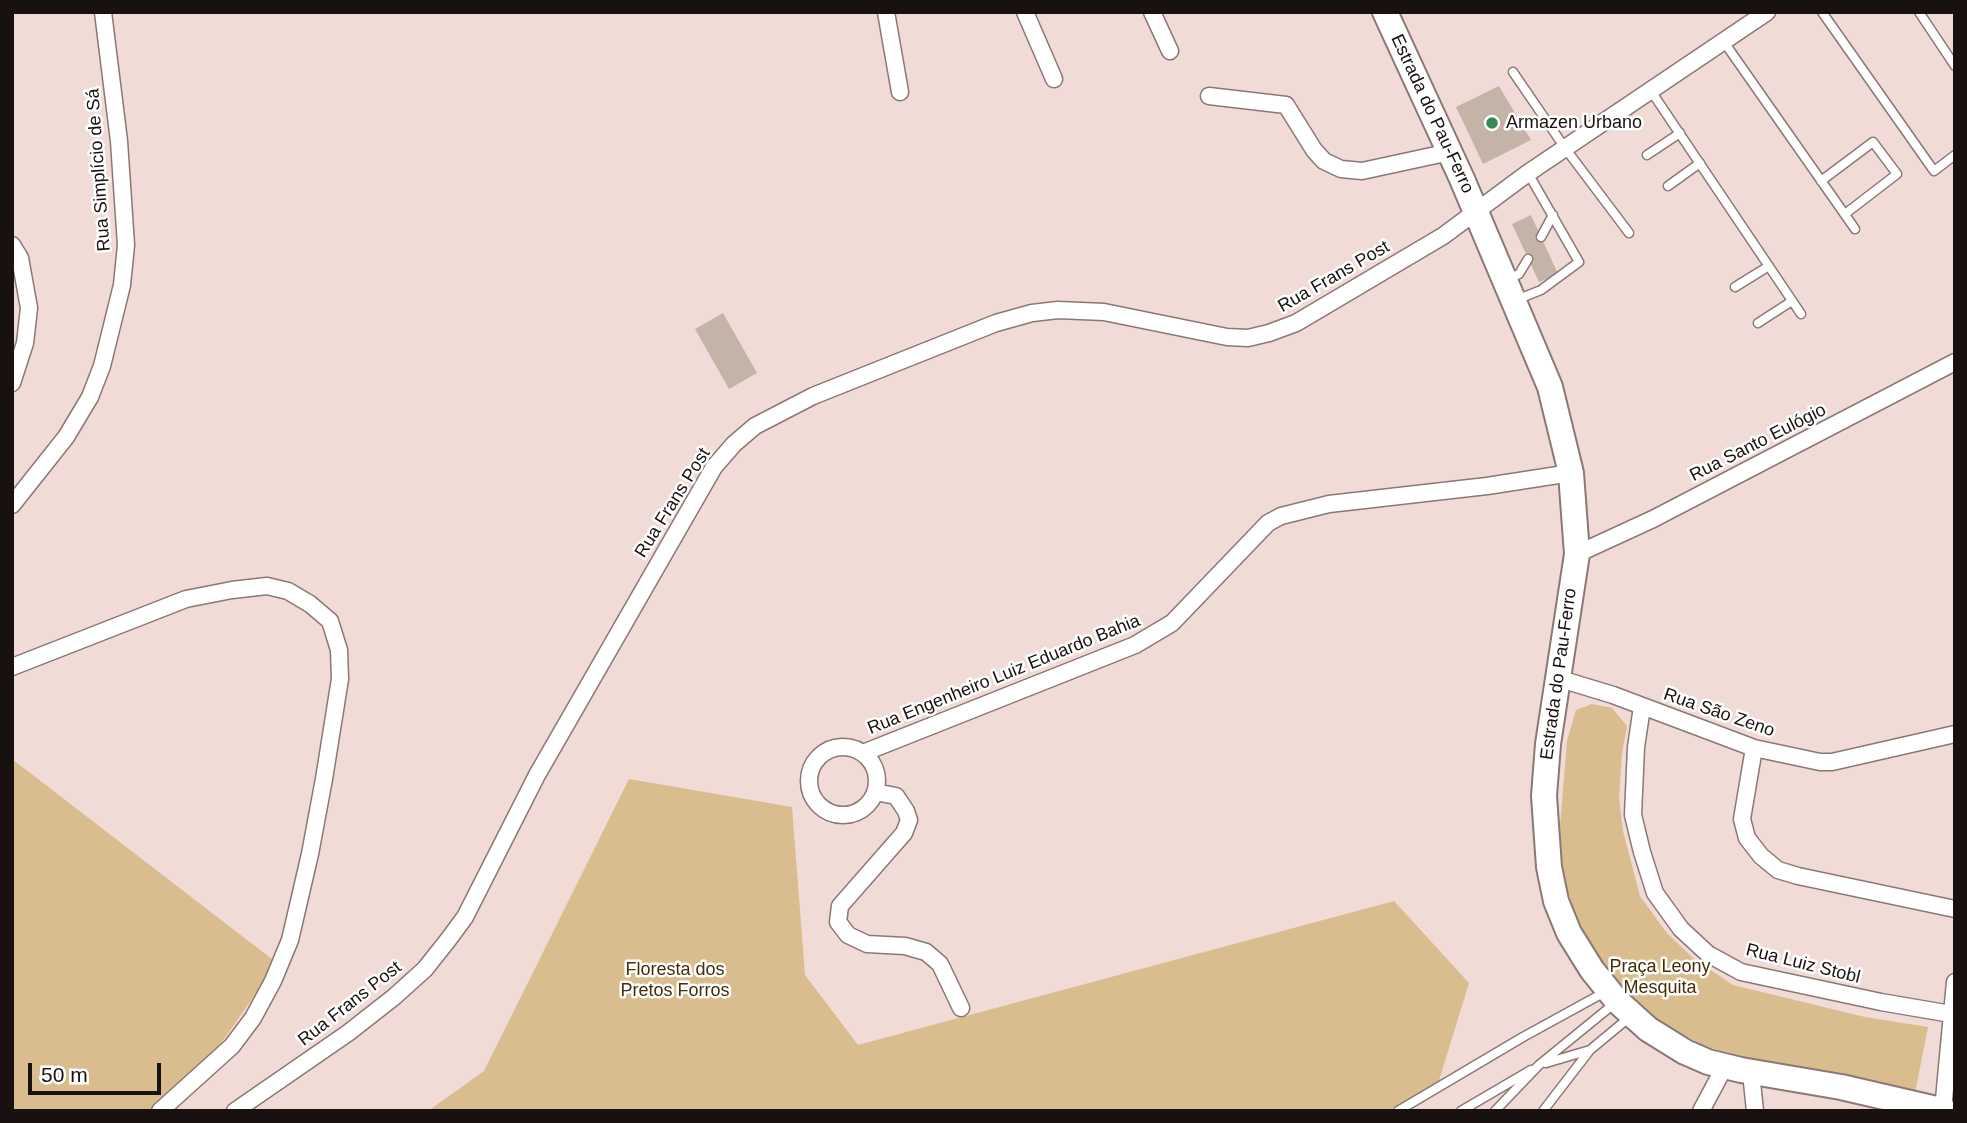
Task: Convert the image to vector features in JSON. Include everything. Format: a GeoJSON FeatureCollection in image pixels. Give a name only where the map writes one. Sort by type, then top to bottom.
{"type":"FeatureCollection","features":[{"type":"Feature","properties":{"kind":"main road","name":"Estrada do Pau-Ferro"},"geometry":{"type":"LineString","coordinates":[[1385,12],[1476,211],[1550,387],[1571,473],[1577,554],[1545,772],[1544,824],[1556,901],[1569,933],[1592,970],[1619,1003],[1647,1029],[1685,1052],[1752,1073],[1841,1087],[1944,1110]]}},
{"type":"Feature","properties":{"kind":"street","name":"Rua Simplício de Sá"},"geometry":{"type":"LineString","coordinates":[[12,505],[66,437],[90,397],[103,366],[122,285],[126,245],[119,141],[103,12]]}},
{"type":"Feature","properties":{"kind":"street"},"geometry":{"type":"LineString","coordinates":[[886,12],[900,92]]}},
{"type":"Feature","properties":{"kind":"street"},"geometry":{"type":"LineString","coordinates":[[1025,12],[1054,79]]}},
{"type":"Feature","properties":{"kind":"street"},"geometry":{"type":"LineString","coordinates":[[1152,12],[1170,51]]}},
{"type":"Feature","properties":{"kind":"street","name":"Rua Frans Post"},"geometry":{"type":"LineString","coordinates":[[235,1111],[348,1034],[425,969],[448,940],[465,917],[537,775],[713,467],[755,426],[813,396],[996,323],[1032,313],[1082,310],[1104,312],[1227,337],[1248,338],[1296,323],[1444,236],[1528,173],[1767,12]]}},
{"type":"Feature","properties":{"kind":"street"},"geometry":{"type":"LineString","coordinates":[[1209,96],[1286,105],[1314,150],[1324,161],[1341,169],[1362,171],[1450,152]]}},
{"type":"Feature","properties":{"kind":"street"},"geometry":{"type":"LineString","coordinates":[[12,245],[20,258],[29,308],[25,343],[12,383]]}},
{"type":"Feature","properties":{"kind":"street","name":"Rua Santo Eulógio"},"geometry":{"type":"LineString","coordinates":[[1577,554],[1653,519],[1955,362]]}},
{"type":"Feature","properties":{"kind":"street","name":"Rua Engenheiro Luiz Eduardo Bahia"},"geometry":{"type":"LineString","coordinates":[[863,753],[1135,645],[1156,634],[1172,623],[1268,523],[1281,516],[1329,504],[1487,486],[1571,473]]}},
{"type":"Feature","properties":{"kind":"street"},"geometry":{"type":"LineString","coordinates":[[12,667],[186,599],[232,590],[267,586],[288,591],[310,604],[330,621],[339,650],[340,679],[310,854],[290,940],[274,981],[253,1018],[232,1046],[160,1111]]}},
{"type":"Feature","properties":{"kind":"street","name":"Rua São Zeno"},"geometry":{"type":"LineString","coordinates":[[1557,678],[1602,691],[1754,748],[1820,762],[1832,762],[1955,734]]}},
{"type":"Feature","properties":{"kind":"street","name":"Rua Luiz Stobl"},"geometry":{"type":"LineString","coordinates":[[1642,707],[1636,747],[1633,815],[1656,893],[1681,929],[1708,954],[1741,972],[1858,998],[1951,1014]]}},
{"type":"Feature","properties":{"kind":"street"},"geometry":{"type":"LineString","coordinates":[[843,747],[863,753],[871,761],[875,771],[875,792],[863,809],[842,815],[822,808],[810,791],[810,770],[823,753],[843,747]]}},
{"type":"Feature","properties":{"kind":"street"},"geometry":{"type":"LineString","coordinates":[[1754,748],[1742,819],[1747,838],[1761,856],[1778,870],[1955,909]]}},
{"type":"Feature","properties":{"kind":"street"},"geometry":{"type":"LineString","coordinates":[[875,792],[896,796],[909,820],[904,833],[890,851],[840,906],[838,922],[848,935],[867,944],[905,946],[926,952],[940,964],[961,1008]]}},
{"type":"Feature","properties":{"kind":"street"},"geometry":{"type":"LineString","coordinates":[[1944,1110],[1955,982]]}},
{"type":"Feature","properties":{"kind":"street"},"geometry":{"type":"LineString","coordinates":[[1701,1111],[1725,1066]]}},
{"type":"Feature","properties":{"kind":"street"},"geometry":{"type":"LineString","coordinates":[[1752,1073],[1755,1111]]}},
{"type":"Feature","properties":{"kind":"lane"},"geometry":{"type":"LineString","coordinates":[[1822,12],[1934,171],[1955,155]]}},
{"type":"Feature","properties":{"kind":"lane"},"geometry":{"type":"LineString","coordinates":[[1919,12],[1955,66]]}},
{"type":"Feature","properties":{"kind":"lane"},"geometry":{"type":"LineString","coordinates":[[1724,42],[1855,229]]}},
{"type":"Feature","properties":{"kind":"lane"},"geometry":{"type":"LineString","coordinates":[[1513,72],[1629,233]]}},
{"type":"Feature","properties":{"kind":"lane"},"geometry":{"type":"LineString","coordinates":[[1651,91],[1801,314]]}},
{"type":"Feature","properties":{"kind":"lane"},"geometry":{"type":"LineString","coordinates":[[1647,155],[1680,133]]}},
{"type":"Feature","properties":{"kind":"lane"},"geometry":{"type":"LineString","coordinates":[[1821,181],[1873,142],[1896,174],[1844,214]]}},
{"type":"Feature","properties":{"kind":"lane"},"geometry":{"type":"LineString","coordinates":[[1668,186],[1700,163]]}},
{"type":"Feature","properties":{"kind":"lane"},"geometry":{"type":"LineString","coordinates":[[1528,173],[1579,259],[1578,264],[1533,294],[1509,290],[1528,259]]}},
{"type":"Feature","properties":{"kind":"lane"},"geometry":{"type":"LineString","coordinates":[[1541,237],[1553,215]]}},
{"type":"Feature","properties":{"kind":"lane"},"geometry":{"type":"LineString","coordinates":[[1735,287],[1769,266]]}},
{"type":"Feature","properties":{"kind":"lane"},"geometry":{"type":"LineString","coordinates":[[1758,323],[1792,301]]}},
{"type":"Feature","properties":{"kind":"lane"},"geometry":{"type":"LineString","coordinates":[[1544,1111],[1590,1051],[1619,1003]]}},
{"type":"Feature","properties":{"kind":"lane"},"geometry":{"type":"LineString","coordinates":[[1461,1111],[1539,1065],[1619,1003]]}},
{"type":"Feature","properties":{"kind":"lane"},"geometry":{"type":"LineString","coordinates":[[1398,1111],[1522,1037],[1619,1003]]}},
{"type":"Feature","properties":{"kind":"lane"},"geometry":{"type":"LineString","coordinates":[[1496,1111],[1539,1065],[1590,1051]]}},
{"type":"Feature","properties":{"kind":"green space","name":"Praça Leony Mesquita"},"geometry":{"type":"Polygon","coordinates":[[[1592,704],[1612,708],[1627,726],[1619,798],[1623,831],[1640,896],[1666,932],[1693,958],[1733,985],[1865,1017],[1928,1027],[1915,1093],[1762,1062],[1704,1046],[1658,1020],[1633,1002],[1613,981],[1588,945],[1573,908],[1563,875],[1559,838],[1567,741],[1576,710],[1592,704]]]}},
{"type":"Feature","properties":{"kind":"green space"},"geometry":{"type":"Polygon","coordinates":[[[12,759],[277,963],[174,1111],[12,1111],[12,759]]]}},
{"type":"Feature","properties":{"kind":"green space","name":"Floresta dos Pretos Forros"},"geometry":{"type":"Polygon","coordinates":[[[629,779],[792,807],[805,975],[858,1045],[1394,901],[1469,983],[1438,1084],[1388,1111],[428,1111],[484,1071],[629,779]]]}},
{"type":"Feature","properties":{"kind":"building","name":"Armazen Urbano"},"geometry":{"type":"Polygon","coordinates":[[[1499,86],[1531,140],[1483,164],[1456,107],[1499,86]]]}},
{"type":"Feature","properties":{"kind":"building"},"geometry":{"type":"Polygon","coordinates":[[[1531,215],[1558,274],[1539,282],[1512,224],[1531,215]]]}},
{"type":"Feature","properties":{"kind":"building"},"geometry":{"type":"Polygon","coordinates":[[[723,313],[757,373],[729,389],[695,329],[723,313]]]}},
{"type":"Feature","properties":{"kind":"place","name":"Armazen Urbano"},"geometry":{"type":"Point","coordinates":[1492,123]}}]}
